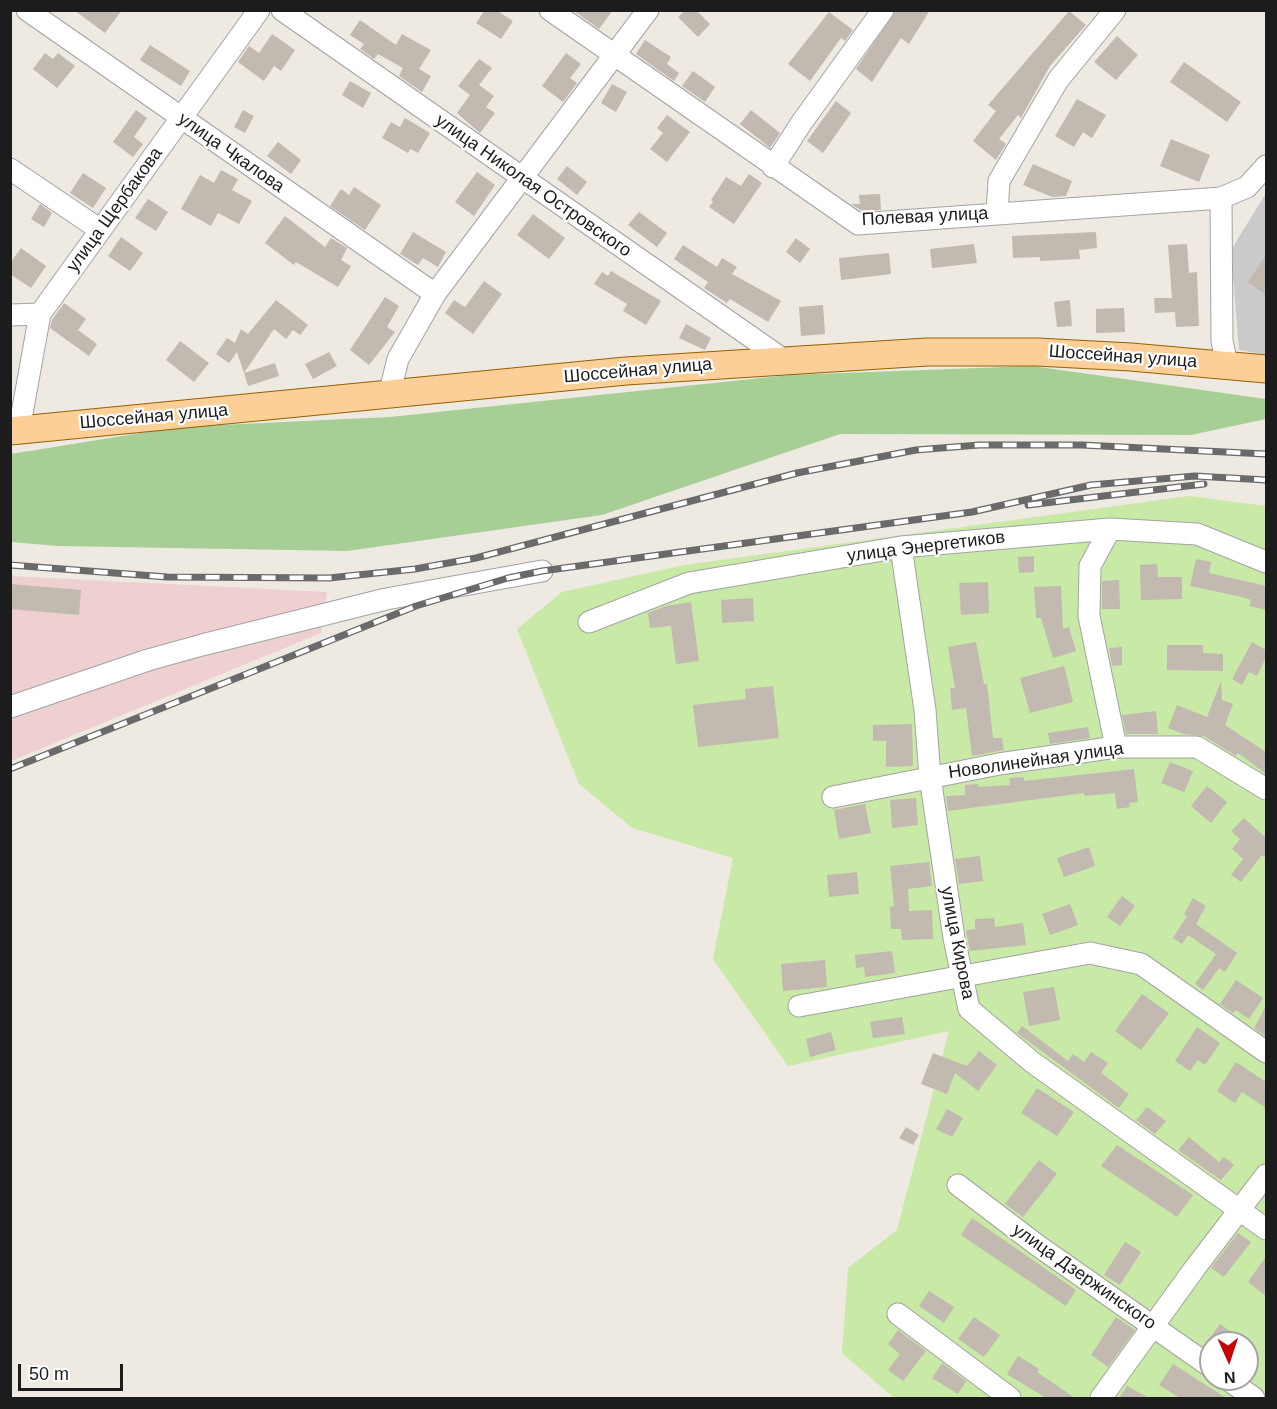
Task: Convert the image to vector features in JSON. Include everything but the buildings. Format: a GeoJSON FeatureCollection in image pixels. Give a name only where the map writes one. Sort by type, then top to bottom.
{"type":"FeatureCollection","features":[{"type":"Feature","properties":{"kind":"main road","name":"Шоссейная улица"},"geometry":{"type":"LineString","coordinates":[[15,430],[389,396],[626,371],[927,352],[1036,352],[1227,364],[1266,369]]}},
{"type":"Feature","properties":{"kind":"street","name":"улица Чкалова"},"geometry":{"type":"LineString","coordinates":[[27,10],[435,294]]}},
{"type":"Feature","properties":{"kind":"street","name":"улица Щербакова"},"geometry":{"type":"LineString","coordinates":[[15,430],[40,314],[99,229],[182,119],[259,10]]}},
{"type":"Feature","properties":{"kind":"street","name":"улица Николая Островского"},"geometry":{"type":"LineString","coordinates":[[282,10],[522,180],[784,360]]}},
{"type":"Feature","properties":{"kind":"street","name":"Полевая улица"},"geometry":{"type":"LineString","coordinates":[[550,10],[614,57],[858,224],[1221,198],[1246,187],[1266,166]]}},
{"type":"Feature","properties":{"kind":"street"},"geometry":{"type":"LineString","coordinates":[[389,396],[398,358],[435,294],[648,10]]}},
{"type":"Feature","properties":{"kind":"street"},"geometry":{"type":"LineString","coordinates":[[773,167],[802,122],[883,10]]}},
{"type":"Feature","properties":{"kind":"street"},"geometry":{"type":"LineString","coordinates":[[998,213],[999,181],[1058,80],[1115,10]]}},
{"type":"Feature","properties":{"kind":"street"},"geometry":{"type":"LineString","coordinates":[[10,169],[99,229]]}},
{"type":"Feature","properties":{"kind":"street"},"geometry":{"type":"LineString","coordinates":[[1221,198],[1222,341],[1227,364]]}},
{"type":"Feature","properties":{"kind":"street"},"geometry":{"type":"LineString","coordinates":[[10,315],[40,314]]}},
{"type":"Feature","properties":{"kind":"street"},"geometry":{"type":"LineString","coordinates":[[1110,529],[1090,566],[1089,616],[1116,747]]}},
{"type":"Feature","properties":{"kind":"street","name":"улица Энергетиков"},"geometry":{"type":"LineString","coordinates":[[589,622],[689,583],[901,547],[1110,529],[1197,534],[1266,562]]}},
{"type":"Feature","properties":{"kind":"street","name":"улица Кирова"},"geometry":{"type":"LineString","coordinates":[[901,547],[925,710],[930,777],[961,978],[969,1009],[1032,1062],[1266,1229]]}},
{"type":"Feature","properties":{"kind":"street"},"geometry":{"type":"LineString","coordinates":[[10,707],[147,660],[202,645],[405,594],[542,571]]}},
{"type":"Feature","properties":{"kind":"street","name":"Новолинейная улица"},"geometry":{"type":"LineString","coordinates":[[833,797],[999,764],[1116,747],[1197,747],[1266,789]]}},
{"type":"Feature","properties":{"kind":"street"},"geometry":{"type":"LineString","coordinates":[[800,1006],[1090,953],[1141,964],[1266,1052]]}},
{"type":"Feature","properties":{"kind":"street"},"geometry":{"type":"LineString","coordinates":[[1101,1398],[1266,1175]]}},
{"type":"Feature","properties":{"kind":"street","name":"улица Дзержинского"},"geometry":{"type":"LineString","coordinates":[[958,1185],[1037,1245],[1199,1358]]}},
{"type":"Feature","properties":{"kind":"street"},"geometry":{"type":"LineString","coordinates":[[898,1314],[1010,1398]]}},
{"type":"Feature","properties":{"kind":"shaded area"},"geometry":{"type":"Polygon","coordinates":[[[1266,193],[1266,355],[1239,350],[1231,250],[1266,193]]]}},
{"type":"Feature","properties":{"kind":"shaded area"},"geometry":{"type":"Polygon","coordinates":[[[10,576],[327,592],[321,633],[11,761],[10,576]]]}},
{"type":"Feature","properties":{"kind":"green space"},"geometry":{"type":"Polygon","coordinates":[[[1032,366],[1266,399],[1266,419],[1191,435],[840,434],[602,515],[347,551],[59,546],[11,542],[11,454],[178,427],[390,417],[790,375],[1032,366]]]}},
{"type":"Feature","properties":{"kind":"green space"},"geometry":{"type":"Polygon","coordinates":[[[1189,496],[1266,506],[1266,1398],[894,1398],[842,1353],[848,1268],[897,1230],[949,1031],[788,1066],[713,959],[733,858],[632,828],[579,784],[517,629],[562,592],[684,565],[1189,496]]]}},
{"type":"Feature","properties":{"kind":"railway"},"geometry":{"type":"LineString","coordinates":[[10,565],[167,577],[329,578],[415,569],[476,558],[797,473],[916,450],[979,445],[1082,445],[1266,454]]}},
{"type":"Feature","properties":{"kind":"railway"},"geometry":{"type":"LineString","coordinates":[[10,769],[416,606],[508,578],[542,571],[972,512],[1091,485],[1195,476],[1266,480]]}},
{"type":"Feature","properties":{"kind":"railway"},"geometry":{"type":"LineString","coordinates":[[1028,505],[1204,484]]}}]}
